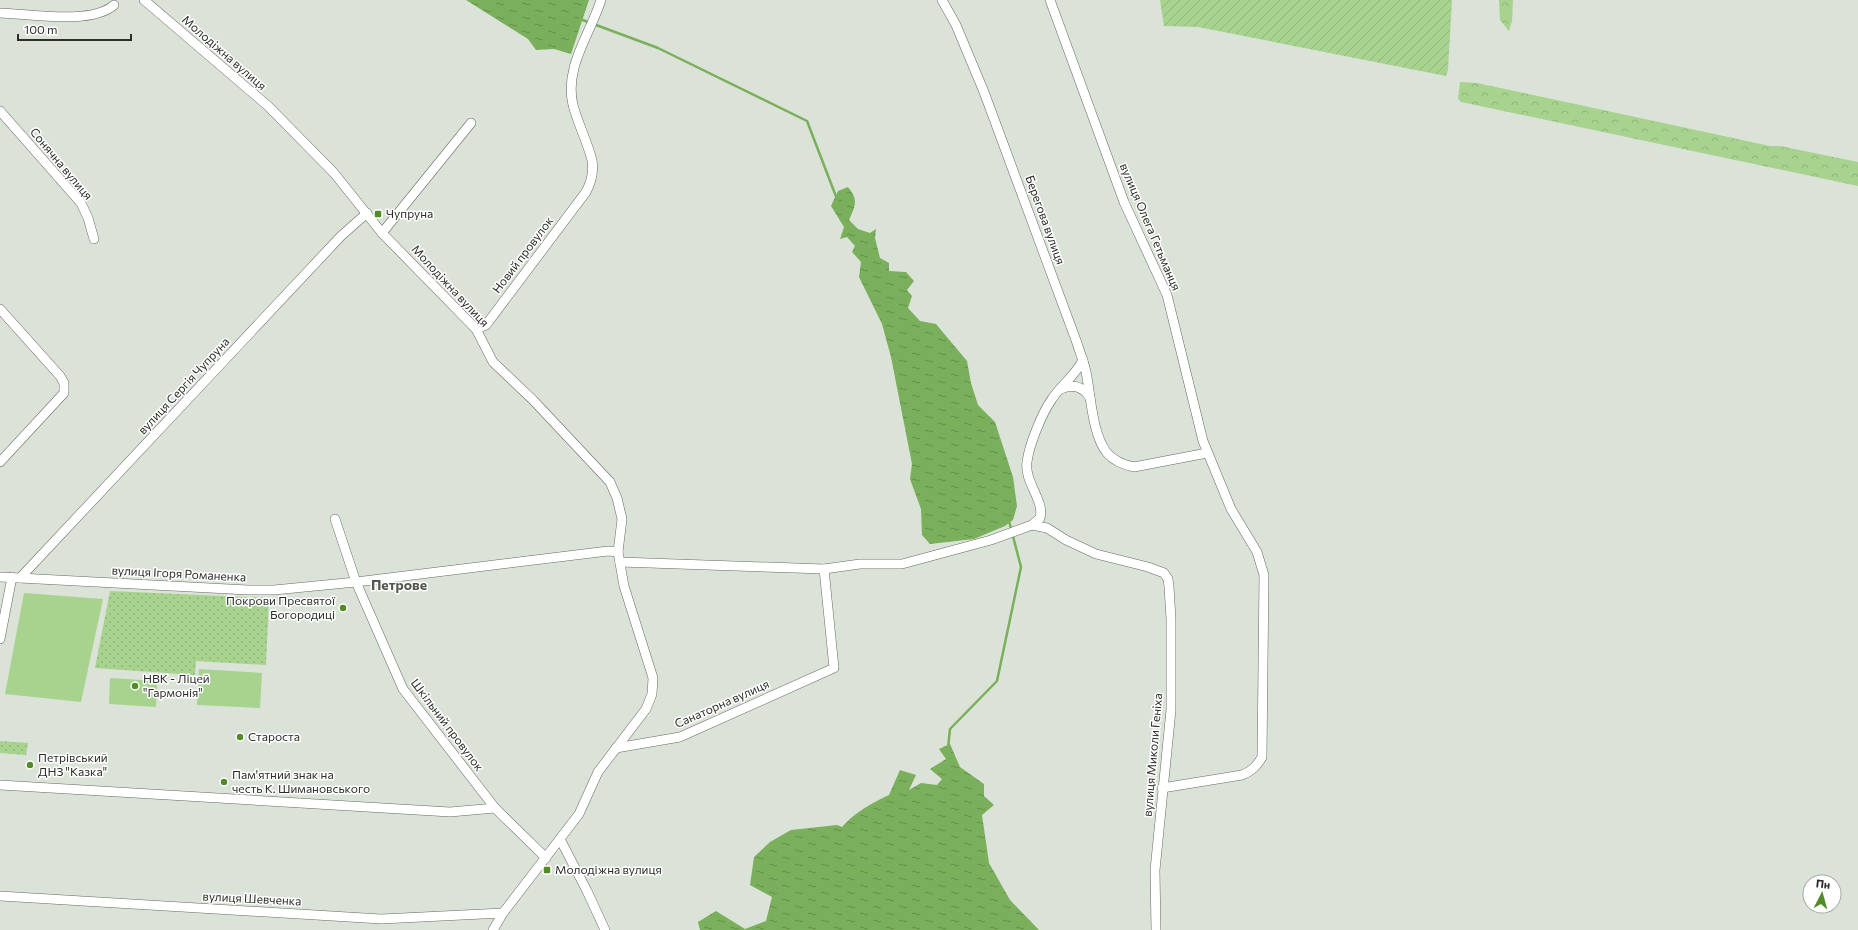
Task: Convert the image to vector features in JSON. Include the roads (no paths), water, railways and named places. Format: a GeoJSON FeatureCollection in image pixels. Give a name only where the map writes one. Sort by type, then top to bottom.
{"type":"FeatureCollection","features":[{"type":"Feature","properties":{"kind":"street","name":"Молодіжна вулиця"},"geometry":{"type":"LineString","coordinates":[[144,0],[268,106],[334,173],[382,233],[476,329],[493,362],[533,400],[610,482],[618,498],[622,519],[618,552],[624,586],[653,678],[653,686],[646,709],[616,748]]}},
{"type":"Feature","properties":{"kind":"street","name":"Новий провулок"},"geometry":{"type":"LineString","coordinates":[[476,329],[486,325],[586,192],[592,177],[592,160],[573,104],[572,82],[576,61],[601,0]]}},
{"type":"Feature","properties":{"kind":"street","name":"Берегова вулиця"},"geometry":{"type":"LineString","coordinates":[[942,0],[956,25],[984,92],[1030,214],[1083,360],[1098,434],[1107,453],[1124,465],[1141,467],[1208,453]]}},
{"type":"Feature","properties":{"kind":"street","name":"вулиця Олега Гетьманця"},"geometry":{"type":"LineString","coordinates":[[1050,0],[1124,202],[1167,295],[1202,441],[1231,509],[1257,552],[1264,575],[1262,592],[1262,757],[1258,765],[1251,771],[1242,775],[1162,788]]}},
{"type":"Feature","properties":{"kind":"street"},"geometry":{"type":"LineString","coordinates":[[0,13],[83,17],[104,12],[114,5]]}},
{"type":"Feature","properties":{"kind":"street","name":"Сонячна вулиця"},"geometry":{"type":"LineString","coordinates":[[0,111],[81,203],[88,218],[94,239]]}},
{"type":"Feature","properties":{"kind":"street"},"geometry":{"type":"LineString","coordinates":[[382,233],[471,123]]}},
{"type":"Feature","properties":{"kind":"street","name":"вулиця Сергія Чупруна"},"geometry":{"type":"LineString","coordinates":[[16,578],[340,236],[367,213]]}},
{"type":"Feature","properties":{"kind":"street"},"geometry":{"type":"LineString","coordinates":[[0,309],[60,376],[64,383],[64,393],[0,462]]}},
{"type":"Feature","properties":{"kind":"street"},"geometry":{"type":"LineString","coordinates":[[620,562],[824,569],[860,564],[902,564],[962,548],[1032,525],[1040,518],[1041,510],[1027,474],[1028,455],[1052,399],[1075,372],[1083,360]]}},
{"type":"Feature","properties":{"kind":"street"},"geometry":{"type":"LineString","coordinates":[[1060,389],[1075,386],[1084,390],[1090,398]]}},
{"type":"Feature","properties":{"kind":"street","name":"Шкільний провулок"},"geometry":{"type":"LineString","coordinates":[[335,519],[356,582],[403,689],[495,808],[546,858]]}},
{"type":"Feature","properties":{"kind":"street","name":"вулиця Миколи Геніха"},"geometry":{"type":"LineString","coordinates":[[1032,525],[1047,528],[1066,540],[1096,554],[1164,573],[1168,583],[1171,710],[1155,870],[1156,930]]}},
{"type":"Feature","properties":{"kind":"street","name":"вулиця Ігоря Романенка"},"geometry":{"type":"LineString","coordinates":[[0,577],[248,590],[274,590],[356,582],[608,551],[618,552]]}},
{"type":"Feature","properties":{"kind":"street","name":"Санаторна вулиця"},"geometry":{"type":"LineString","coordinates":[[616,748],[680,737],[834,668],[824,569]]}},
{"type":"Feature","properties":{"kind":"street"},"geometry":{"type":"LineString","coordinates":[[0,639],[16,578]]}},
{"type":"Feature","properties":{"kind":"street"},"geometry":{"type":"LineString","coordinates":[[493,930],[503,913],[579,814],[598,772],[616,748]]}},
{"type":"Feature","properties":{"kind":"street"},"geometry":{"type":"LineString","coordinates":[[0,785],[450,812],[495,808]]}},
{"type":"Feature","properties":{"kind":"street"},"geometry":{"type":"LineString","coordinates":[[560,839],[605,930]]}},
{"type":"Feature","properties":{"kind":"street","name":"вулиця Шевченка"},"geometry":{"type":"LineString","coordinates":[[0,896],[381,919],[503,913]]}},
{"type":"Feature","properties":{"kind":"water"},"geometry":{"type":"Polygon","coordinates":[[[466,0],[589,0],[571,54],[554,49],[536,50],[528,39],[466,0]]]}},
{"type":"Feature","properties":{"kind":"water"},"geometry":{"type":"Polygon","coordinates":[[[848,187],[855,199],[853,211],[849,220],[858,229],[870,233],[876,229],[875,238],[880,258],[889,263],[889,271],[906,272],[914,281],[907,290],[912,296],[908,308],[920,321],[936,324],[967,361],[971,383],[978,405],[995,422],[1013,477],[1017,506],[1013,520],[1005,526],[974,539],[930,544],[922,535],[921,509],[910,479],[912,464],[891,357],[882,324],[859,277],[861,262],[852,252],[855,246],[847,237],[840,239],[844,227],[831,206],[838,191],[848,187]]]}},
{"type":"Feature","properties":{"kind":"water"},"geometry":{"type":"Polygon","coordinates":[[[950,744],[960,767],[984,784],[984,796],[994,805],[982,815],[989,863],[1010,900],[1039,930],[700,930],[698,922],[716,911],[745,929],[766,921],[772,897],[750,885],[754,857],[770,842],[791,830],[837,825],[842,827],[864,808],[889,795],[900,770],[916,775],[909,790],[921,783],[937,785],[942,779],[930,769],[946,759],[939,749],[950,744]]]}},
{"type":"Feature","properties":{"kind":"waterway"},"geometry":{"type":"LineString","coordinates":[[580,19],[658,48],[807,121],[837,199]]}},
{"type":"Feature","properties":{"kind":"waterway"},"geometry":{"type":"LineString","coordinates":[[948,748],[950,729],[997,681],[1021,567],[1009,521]]}},
{"type":"Feature","properties":{"kind":"place","name":"Чупруна"},"geometry":{"type":"Point","coordinates":[378,214]}},
{"type":"Feature","properties":{"kind":"place","name":"Покрови Пресвятої Богородиці"},"geometry":{"type":"Point","coordinates":[343,608]}},
{"type":"Feature","properties":{"kind":"place","name":"НВК - Ліцей \"Гармонія\""},"geometry":{"type":"Point","coordinates":[135,686]}},
{"type":"Feature","properties":{"kind":"place","name":"Староста"},"geometry":{"type":"Point","coordinates":[240,737]}},
{"type":"Feature","properties":{"kind":"place","name":"Петрівський ДНЗ \"Казка\""},"geometry":{"type":"Point","coordinates":[30,765]}},
{"type":"Feature","properties":{"kind":"place","name":"Пам'ятний знак на честь К. Шимановського"},"geometry":{"type":"Point","coordinates":[224,782]}},
{"type":"Feature","properties":{"kind":"place","name":"Молодіжна вулиця"},"geometry":{"type":"Point","coordinates":[547,870]}},
{"type":"Feature","properties":{"kind":"district","name":"Петрове"},"geometry":{"type":"Point","coordinates":[399,585]}}]}
